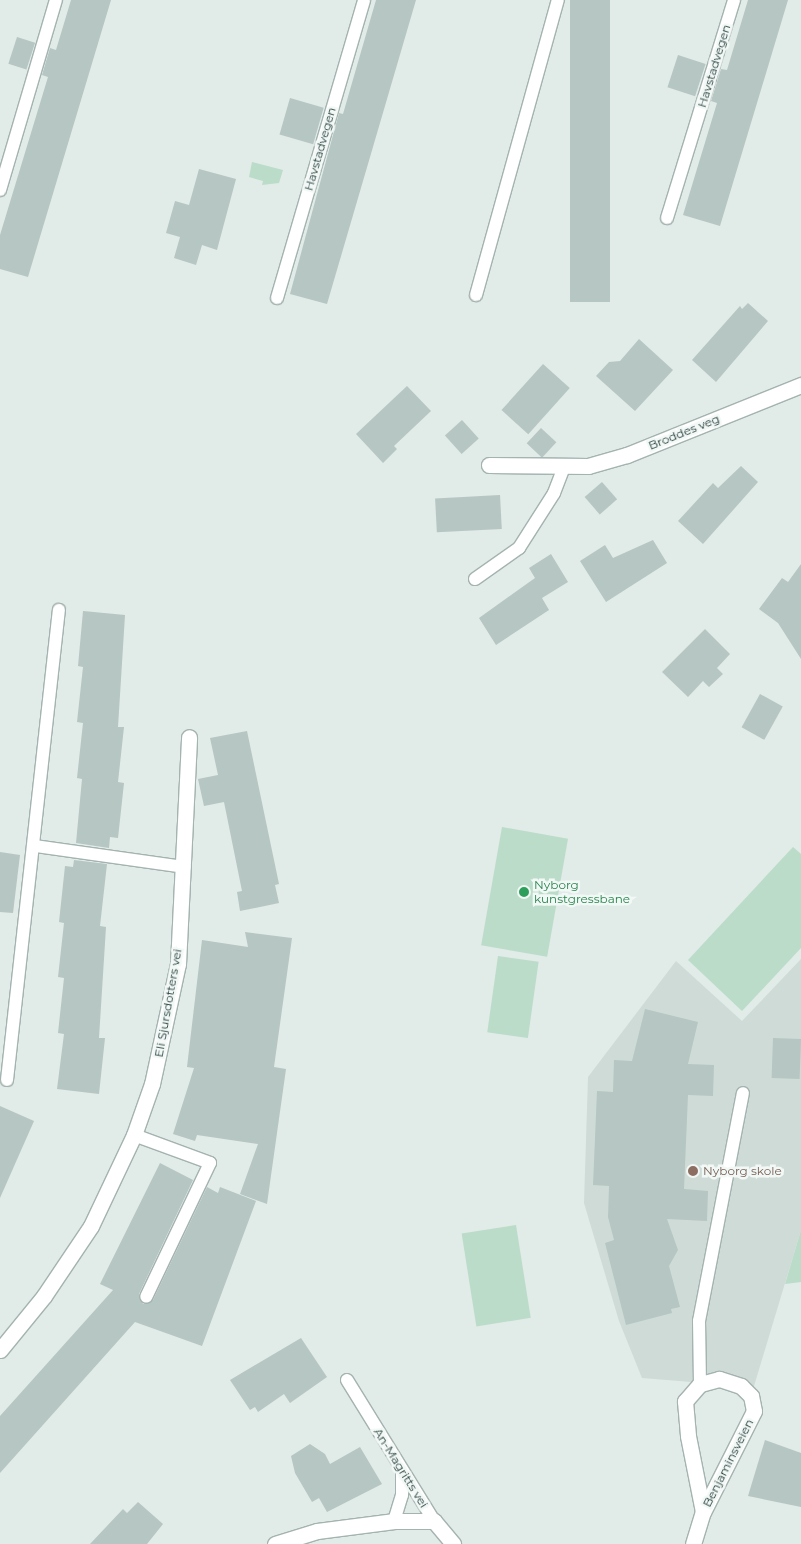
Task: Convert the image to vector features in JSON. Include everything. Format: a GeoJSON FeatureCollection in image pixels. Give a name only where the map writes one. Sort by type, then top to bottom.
{"type":"FeatureCollection","features":[{"type":"Feature","properties":{"kind":"street","name":"Broddes veg"},"geometry":{"type":"LineString","coordinates":[[489,465],[563,469],[627,455],[801,385]]}},
{"type":"Feature","properties":{"kind":"street","name":"Eli Sjursdotters vei"},"geometry":{"type":"LineString","coordinates":[[0,1350],[44,1296],[91,1226],[134,1135],[165,1033],[178,964],[185,867],[189,737]]}},
{"type":"Feature","properties":{"kind":"street","name":"Benjaminsveien"},"geometry":{"type":"LineString","coordinates":[[693,1544],[703,1512],[754,1411],[751,1396],[741,1386],[719,1380],[700,1384],[685,1401],[688,1436],[703,1512]]}},
{"type":"Feature","properties":{"kind":"street","name":"An-Magritts vei"},"geometry":{"type":"LineString","coordinates":[[275,1544],[317,1530],[394,1521],[434,1521]]}},
{"type":"Feature","properties":{"kind":"street"},"geometry":{"type":"LineString","coordinates":[[434,1521],[453,1544]]}},
{"type":"Feature","properties":{"kind":"lane"},"geometry":{"type":"LineString","coordinates":[[0,190],[56,0]]}},
{"type":"Feature","properties":{"kind":"lane","name":"Havstadvegen"},"geometry":{"type":"LineString","coordinates":[[277,298],[364,0]]}},
{"type":"Feature","properties":{"kind":"lane"},"geometry":{"type":"LineString","coordinates":[[476,294],[558,0]]}},
{"type":"Feature","properties":{"kind":"lane","name":"Havstadvegen"},"geometry":{"type":"LineString","coordinates":[[667,218],[734,0]]}},
{"type":"Feature","properties":{"kind":"lane"},"geometry":{"type":"LineString","coordinates":[[474,579],[519,548],[554,493],[563,469]]}},
{"type":"Feature","properties":{"kind":"lane"},"geometry":{"type":"LineString","coordinates":[[7,1080],[35,846],[59,610]]}},
{"type":"Feature","properties":{"kind":"lane"},"geometry":{"type":"LineString","coordinates":[[35,846],[185,867]]}},
{"type":"Feature","properties":{"kind":"lane"},"geometry":{"type":"LineString","coordinates":[[700,1384],[699,1321],[743,1093]]}},
{"type":"Feature","properties":{"kind":"lane"},"geometry":{"type":"LineString","coordinates":[[134,1135],[210,1163],[146,1298]]}},
{"type":"Feature","properties":{"kind":"lane","name":"An-Magritts vei"},"geometry":{"type":"LineString","coordinates":[[347,1380],[402,1473],[434,1521]]}},
{"type":"Feature","properties":{"kind":"lane"},"geometry":{"type":"LineString","coordinates":[[394,1521],[402,1495],[402,1473]]}},
{"type":"Feature","properties":{"kind":"shaded area","name":"Nyborg skole"},"geometry":{"type":"Polygon","coordinates":[[[801,959],[801,1230],[751,1396],[741,1386],[642,1378],[619,1321],[584,1203],[588,1077],[676,961],[742,1021],[801,959]]]}},
{"type":"Feature","properties":{"kind":"green space"},"geometry":{"type":"Polygon","coordinates":[[[252,162],[283,170],[279,183],[262,185],[263,181],[249,177],[252,162]]]}},
{"type":"Feature","properties":{"kind":"green space","name":"Nyborg kunstgressbane"},"geometry":{"type":"Polygon","coordinates":[[[502,827],[568,839],[547,957],[481,945],[502,827]]]}},
{"type":"Feature","properties":{"kind":"green space"},"geometry":{"type":"Polygon","coordinates":[[[793,847],[801,854],[801,948],[742,1011],[688,960],[793,847]]]}},
{"type":"Feature","properties":{"kind":"green space"},"geometry":{"type":"Polygon","coordinates":[[[498,956],[539,962],[528,1038],[487,1032],[498,956]]]}},
{"type":"Feature","properties":{"kind":"green space"},"geometry":{"type":"Polygon","coordinates":[[[516,1225],[531,1318],[476,1326],[462,1234],[516,1225]]]}},
{"type":"Feature","properties":{"kind":"green space"},"geometry":{"type":"Polygon","coordinates":[[[801,1230],[801,1282],[785,1284],[801,1230]]]}},
{"type":"Feature","properties":{"kind":"building"},"geometry":{"type":"Polygon","coordinates":[[[71,0],[111,0],[28,277],[0,269],[0,235],[48,77],[42,75],[50,48],[56,50],[71,0]]]}},
{"type":"Feature","properties":{"kind":"building"},"geometry":{"type":"Polygon","coordinates":[[[376,0],[416,0],[327,304],[290,294],[339,113],[343,114],[376,0]]]}},
{"type":"Feature","properties":{"kind":"building"},"geometry":{"type":"Polygon","coordinates":[[[570,0],[610,0],[610,302],[570,302],[570,0]]]}},
{"type":"Feature","properties":{"kind":"building"},"geometry":{"type":"Polygon","coordinates":[[[748,0],[788,0],[720,226],[683,215],[717,103],[711,101],[721,69],[727,70],[748,0]]]}},
{"type":"Feature","properties":{"kind":"building"},"geometry":{"type":"Polygon","coordinates":[[[17,37],[35,43],[26,70],[8,64],[17,37]]]}},
{"type":"Feature","properties":{"kind":"building"},"geometry":{"type":"Polygon","coordinates":[[[678,55],[706,64],[695,96],[667,87],[678,55]]]}},
{"type":"Feature","properties":{"kind":"building"},"geometry":{"type":"Polygon","coordinates":[[[290,98],[324,108],[313,144],[280,135],[290,98]]]}},
{"type":"Feature","properties":{"kind":"building"},"geometry":{"type":"Polygon","coordinates":[[[199,169],[236,179],[217,250],[202,245],[196,265],[174,258],[180,237],[166,233],[175,201],[189,205],[199,169]]]}},
{"type":"Feature","properties":{"kind":"building"},"geometry":{"type":"Polygon","coordinates":[[[748,303],[768,321],[716,382],[692,360],[740,306],[742,309],[748,303]]]}},
{"type":"Feature","properties":{"kind":"building"},"geometry":{"type":"Polygon","coordinates":[[[639,339],[673,370],[635,411],[596,376],[609,362],[620,361],[639,339]]]}},
{"type":"Feature","properties":{"kind":"building"},"geometry":{"type":"Polygon","coordinates":[[[543,364],[570,388],[528,434],[502,410],[543,364]]]}},
{"type":"Feature","properties":{"kind":"building"},"geometry":{"type":"Polygon","coordinates":[[[407,386],[431,411],[394,446],[397,449],[383,463],[356,434],[407,386]]]}},
{"type":"Feature","properties":{"kind":"building"},"geometry":{"type":"Polygon","coordinates":[[[462,420],[479,439],[462,454],[445,435],[462,420]]]}},
{"type":"Feature","properties":{"kind":"building"},"geometry":{"type":"Polygon","coordinates":[[[541,428],[556,442],[542,458],[527,443],[541,428]]]}},
{"type":"Feature","properties":{"kind":"building"},"geometry":{"type":"Polygon","coordinates":[[[741,466],[758,482],[703,544],[678,521],[713,483],[718,488],[741,466]]]}},
{"type":"Feature","properties":{"kind":"building"},"geometry":{"type":"Polygon","coordinates":[[[602,482],[617,499],[600,514],[585,497],[602,482]]]}},
{"type":"Feature","properties":{"kind":"building"},"geometry":{"type":"Polygon","coordinates":[[[500,495],[502,529],[437,532],[435,498],[500,495]]]}},
{"type":"Feature","properties":{"kind":"building"},"geometry":{"type":"Polygon","coordinates":[[[653,540],[667,563],[606,602],[580,561],[605,545],[613,558],[653,540]]]}},
{"type":"Feature","properties":{"kind":"building"},"geometry":{"type":"Polygon","coordinates":[[[551,554],[568,582],[542,598],[549,610],[496,645],[479,618],[535,578],[529,568],[551,554]]]}},
{"type":"Feature","properties":{"kind":"building"},"geometry":{"type":"Polygon","coordinates":[[[801,564],[801,659],[778,623],[759,609],[782,578],[788,582],[801,564]]]}},
{"type":"Feature","properties":{"kind":"building"},"geometry":{"type":"Polygon","coordinates":[[[83,611],[125,615],[118,727],[124,727],[118,782],[124,783],[118,838],[110,837],[109,848],[76,843],[82,779],[77,778],[83,723],[77,722],[83,667],[78,666],[83,611]]]}},
{"type":"Feature","properties":{"kind":"building"},"geometry":{"type":"Polygon","coordinates":[[[705,629],[730,654],[717,668],[723,674],[709,687],[703,681],[688,697],[662,672],[705,629]]]}},
{"type":"Feature","properties":{"kind":"building"},"geometry":{"type":"Polygon","coordinates":[[[760,694],[783,707],[764,740],[742,727],[760,694]]]}},
{"type":"Feature","properties":{"kind":"building"},"geometry":{"type":"Polygon","coordinates":[[[247,731],[279,884],[275,885],[279,903],[240,911],[237,892],[242,891],[224,802],[204,806],[198,779],[218,775],[210,738],[247,731]]]}},
{"type":"Feature","properties":{"kind":"building"},"geometry":{"type":"Polygon","coordinates":[[[0,852],[20,855],[13,913],[0,912],[0,852]]]}},
{"type":"Feature","properties":{"kind":"building"},"geometry":{"type":"Polygon","coordinates":[[[74,860],[107,864],[100,926],[106,927],[99,1038],[105,1038],[99,1094],[57,1089],[64,1034],[58,1033],[64,978],[58,977],[64,923],[59,922],[65,866],[73,867],[74,860]]]}},
{"type":"Feature","properties":{"kind":"building"},"geometry":{"type":"Polygon","coordinates":[[[245,932],[292,938],[274,1067],[286,1069],[267,1204],[240,1194],[258,1144],[197,1135],[195,1141],[173,1134],[194,1068],[187,1067],[202,940],[248,947],[245,932]]]}},
{"type":"Feature","properties":{"kind":"building"},"geometry":{"type":"Polygon","coordinates":[[[645,1009],[698,1022],[688,1064],[714,1065],[713,1096],[688,1095],[684,1189],[708,1191],[707,1221],[667,1219],[678,1250],[669,1266],[680,1307],[671,1309],[672,1313],[626,1325],[605,1243],[614,1240],[608,1217],[609,1186],[593,1185],[597,1091],[613,1092],[614,1060],[632,1061],[645,1009]]]}},
{"type":"Feature","properties":{"kind":"building"},"geometry":{"type":"Polygon","coordinates":[[[773,1038],[801,1039],[800,1079],[772,1078],[773,1038]]]}},
{"type":"Feature","properties":{"kind":"building"},"geometry":{"type":"Polygon","coordinates":[[[0,1106],[34,1121],[0,1198],[0,1106]]]}},
{"type":"Feature","properties":{"kind":"building"},"geometry":{"type":"Polygon","coordinates":[[[160,1163],[193,1180],[139,1294],[143,1304],[153,1300],[207,1187],[218,1193],[220,1187],[256,1201],[202,1346],[135,1322],[0,1473],[0,1416],[113,1290],[100,1284],[160,1163]]]}},
{"type":"Feature","properties":{"kind":"building"},"geometry":{"type":"Polygon","coordinates":[[[301,1338],[327,1377],[290,1403],[284,1394],[258,1412],[255,1407],[250,1410],[230,1380],[301,1338]]]}},
{"type":"Feature","properties":{"kind":"building"},"geometry":{"type":"Polygon","coordinates":[[[765,1440],[801,1453],[801,1507],[748,1496],[765,1440]]]}},
{"type":"Feature","properties":{"kind":"building"},"geometry":{"type":"Polygon","coordinates":[[[310,1444],[325,1454],[330,1464],[360,1447],[382,1484],[327,1512],[319,1498],[312,1502],[295,1473],[291,1456],[310,1444]]]}},
{"type":"Feature","properties":{"kind":"building"},"geometry":{"type":"Polygon","coordinates":[[[138,1502],[163,1524],[147,1544],[90,1544],[123,1509],[127,1513],[138,1502]]]}},
{"type":"Feature","properties":{"kind":"place","name":"Nyborg kunstgressbane"},"geometry":{"type":"Point","coordinates":[524,892]}},
{"type":"Feature","properties":{"kind":"place","name":"Nyborg skole"},"geometry":{"type":"Point","coordinates":[693,1171]}}]}
